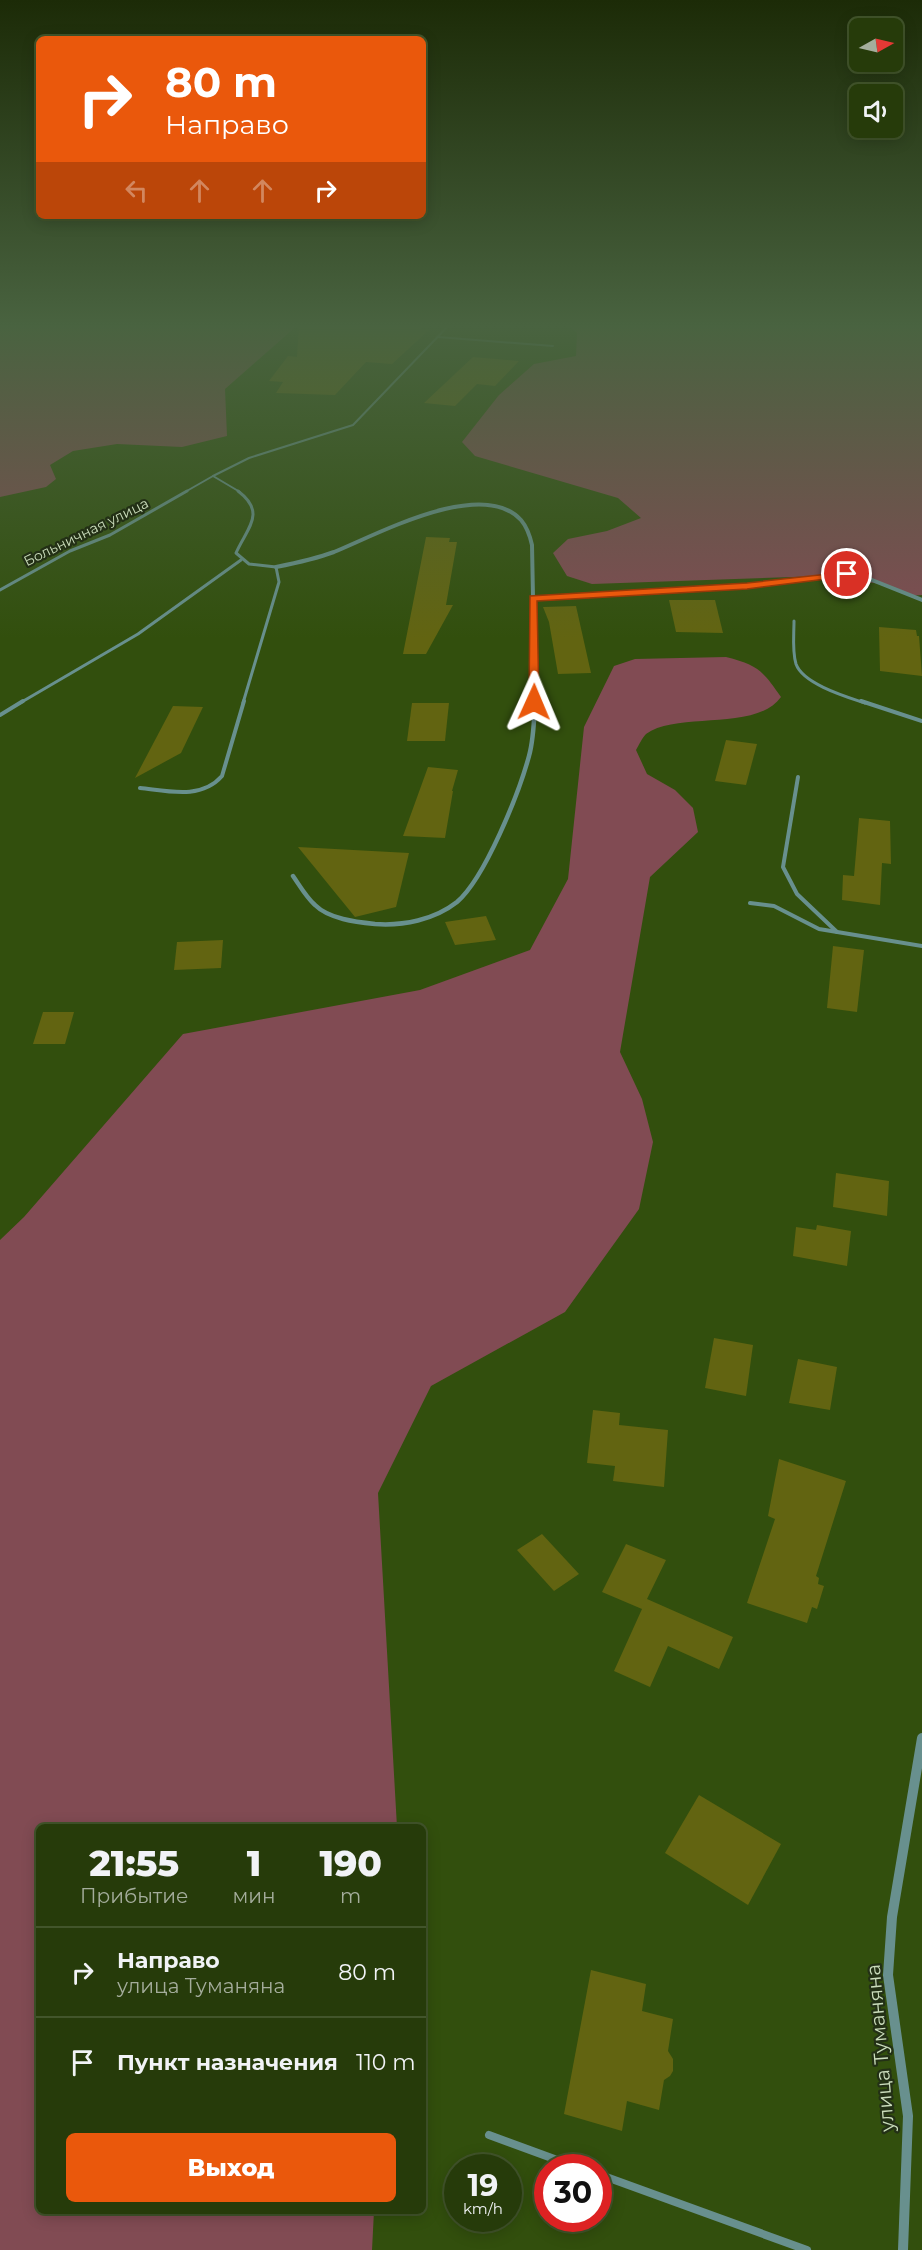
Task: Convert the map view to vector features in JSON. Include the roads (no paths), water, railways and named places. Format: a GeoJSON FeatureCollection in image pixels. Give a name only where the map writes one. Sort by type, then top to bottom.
{"type":"FeatureCollection","features":[{"type":"Feature","properties":{"kind":"street"},"geometry":{"type":"LineString","coordinates":[[276,567],[334,552],[411,517],[437,509],[468,505],[490,506],[513,512],[525,524],[531,535],[535,682],[532,743],[513,802],[477,875],[460,900],[433,916],[397,926],[356,923],[315,907],[293,876]]}},
{"type":"Feature","properties":{"kind":"street"},"geometry":{"type":"LineString","coordinates":[[533,598],[747,586],[847,574],[867,578],[922,600]]}},
{"type":"Feature","properties":{"kind":"street","name":"улица Туманяна"},"geometry":{"type":"LineString","coordinates":[[903,2250],[908,2116],[888,1975],[892,1917],[922,1738]]}},
{"type":"Feature","properties":{"kind":"lane","name":"Больничная улица"},"geometry":{"type":"LineString","coordinates":[[0,590],[70,550],[110,535],[213,476],[260,454],[340,429]]}},
{"type":"Feature","properties":{"kind":"lane"},"geometry":{"type":"LineString","coordinates":[[140,788],[190,792],[205,790],[217,784],[222,776],[279,582],[276,567],[249,566],[236,553],[253,522],[253,510],[249,501],[213,476]]}},
{"type":"Feature","properties":{"kind":"lane"},"geometry":{"type":"LineString","coordinates":[[0,715],[138,634],[241,560]]}},
{"type":"Feature","properties":{"kind":"lane"},"geometry":{"type":"LineString","coordinates":[[794,621],[796,666],[803,675],[828,689],[922,721]]}},
{"type":"Feature","properties":{"kind":"lane"},"geometry":{"type":"LineString","coordinates":[[798,777],[783,867],[797,894],[838,932]]}},
{"type":"Feature","properties":{"kind":"lane"},"geometry":{"type":"LineString","coordinates":[[750,903],[774,906],[819,929],[922,946]]}},
{"type":"Feature","properties":{"kind":"lane"},"geometry":{"type":"LineString","coordinates":[[489,2134],[542,2154]]}},
{"type":"Feature","properties":{"kind":"lane"},"geometry":{"type":"LineString","coordinates":[[612,2179],[807,2250]]}}]}
